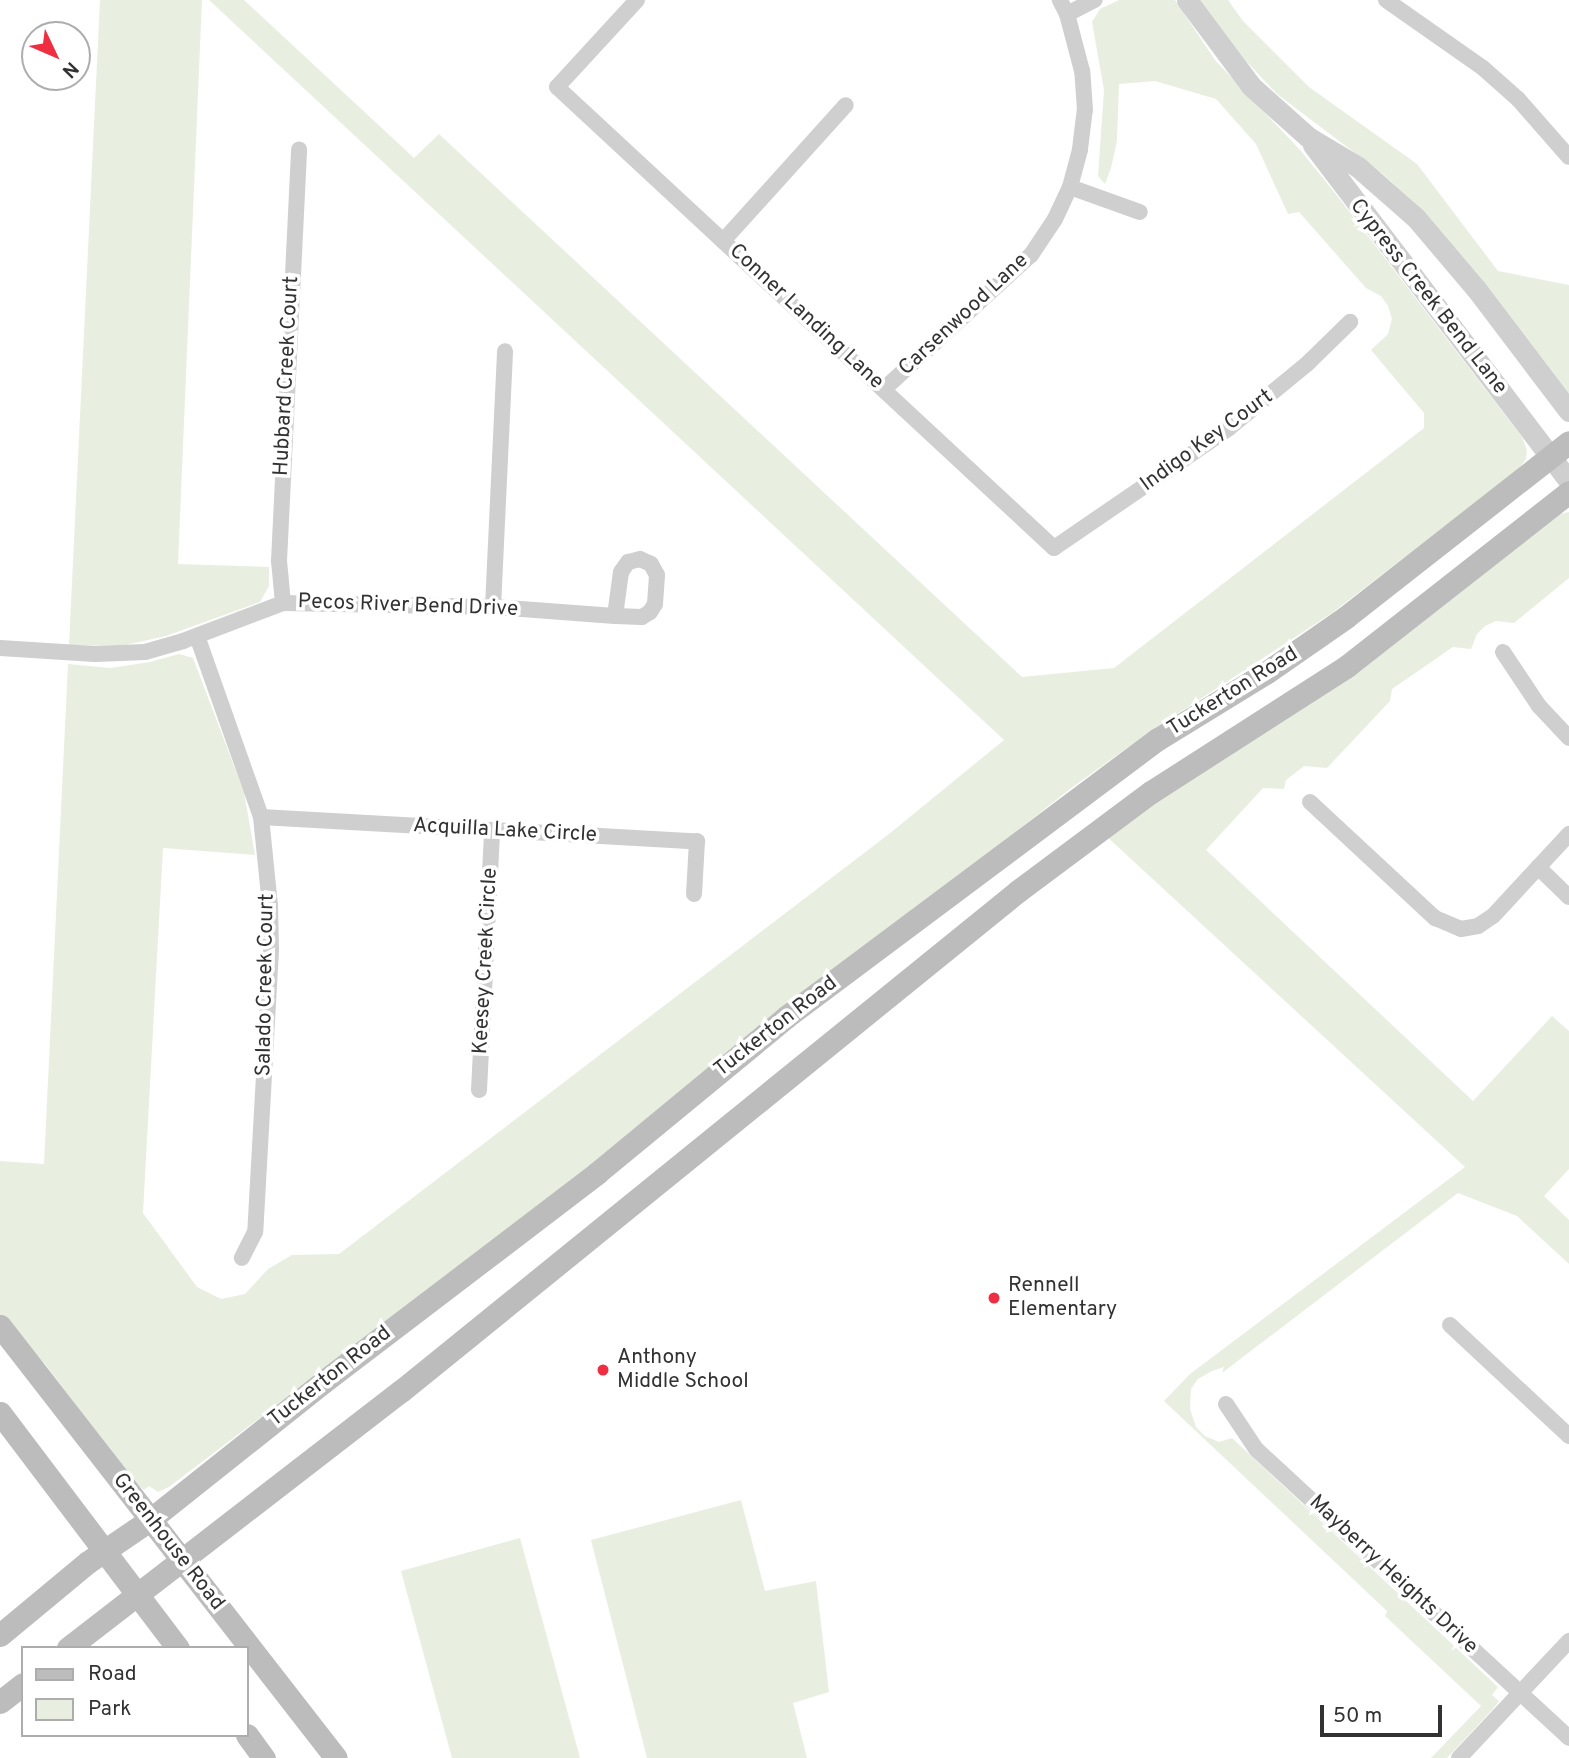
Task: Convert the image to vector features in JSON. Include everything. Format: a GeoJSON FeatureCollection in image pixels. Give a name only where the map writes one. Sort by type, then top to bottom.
{"type":"FeatureCollection","features":[{"type":"Feature","properties":{"kind":"main road","name":"Tuckerton Road"},"geometry":{"type":"LineString","coordinates":[[0,1635],[597,1172],[786,1017],[1158,739],[1267,672],[1346,617],[1560,449]]}},
{"type":"Feature","properties":{"kind":"main road","name":"Tuckerton Road"},"geometry":{"type":"LineString","coordinates":[[71,1646],[401,1391],[608,1220],[1038,876],[1151,792],[1347,666],[1569,492]]}},
{"type":"Feature","properties":{"kind":"main road"},"geometry":{"type":"LineString","coordinates":[[1017,846],[1038,876]]}},
{"type":"Feature","properties":{"kind":"main road","name":"Greenhouse Road"},"geometry":{"type":"LineString","coordinates":[[0,1326],[336,1758]]}},
{"type":"Feature","properties":{"kind":"main road"},"geometry":{"type":"LineString","coordinates":[[0,1413],[176,1646]]}},
{"type":"Feature","properties":{"kind":"main road"},"geometry":{"type":"LineString","coordinates":[[0,1702],[21,1686]]}},
{"type":"Feature","properties":{"kind":"main road"},"geometry":{"type":"LineString","coordinates":[[248,1736],[264,1758]]}},
{"type":"Feature","properties":{"kind":"street","name":"Conner Landing Lane"},"geometry":{"type":"LineString","coordinates":[[637,0],[557,87],[1054,548]]}},
{"type":"Feature","properties":{"kind":"street"},"geometry":{"type":"LineString","coordinates":[[1064,7],[1095,0]]}},
{"type":"Feature","properties":{"kind":"street","name":"Cypress Creek Bend Lane"},"geometry":{"type":"LineString","coordinates":[[1187,0],[1251,86],[1308,137],[1560,449],[1569,481]]}},
{"type":"Feature","properties":{"kind":"street"},"geometry":{"type":"LineString","coordinates":[[1386,0],[1483,68],[1518,99],[1569,157]]}},
{"type":"Feature","properties":{"kind":"street","name":"Carsenwood Lane"},"geometry":{"type":"LineString","coordinates":[[884,389],[1031,255],[1055,219],[1070,187],[1080,149],[1085,110],[1082,71],[1064,7]]}},
{"type":"Feature","properties":{"kind":"street"},"geometry":{"type":"LineString","coordinates":[[723,240],[846,105]]}},
{"type":"Feature","properties":{"kind":"street","name":"Cypress Creek Bend Lane"},"geometry":{"type":"LineString","coordinates":[[1308,137],[1358,167],[1416,219],[1476,290],[1569,411]]}},
{"type":"Feature","properties":{"kind":"street","name":"Hubbard Creek Court"},"geometry":{"type":"LineString","coordinates":[[283,603],[278,561],[299,149]]}},
{"type":"Feature","properties":{"kind":"street"},"geometry":{"type":"LineString","coordinates":[[1070,187],[1139,212]]}},
{"type":"Feature","properties":{"kind":"street","name":"Indigo Key Court"},"geometry":{"type":"LineString","coordinates":[[1054,548],[1230,428],[1308,363],[1350,322]]}},
{"type":"Feature","properties":{"kind":"street"},"geometry":{"type":"LineString","coordinates":[[493,607],[505,351]]}},
{"type":"Feature","properties":{"kind":"street","name":"Pecos River Bend Drive"},"geometry":{"type":"LineString","coordinates":[[0,648],[94,654],[145,652],[197,636],[283,603],[493,607],[615,616]]}},
{"type":"Feature","properties":{"kind":"street","name":"Salado Creek Court"},"geometry":{"type":"LineString","coordinates":[[197,636],[261,817],[271,950],[256,1232],[242,1258]]}},
{"type":"Feature","properties":{"kind":"street"},"geometry":{"type":"LineString","coordinates":[[1503,652],[1539,706],[1569,738]]}},
{"type":"Feature","properties":{"kind":"street"},"geometry":{"type":"LineString","coordinates":[[1310,802],[1435,918],[1461,929],[1478,926],[1493,916],[1569,834]]}},
{"type":"Feature","properties":{"kind":"street","name":"Acquilla Lake Circle"},"geometry":{"type":"LineString","coordinates":[[261,817],[492,832],[697,841],[694,894]]}},
{"type":"Feature","properties":{"kind":"street","name":"Keesey Creek Circle"},"geometry":{"type":"LineString","coordinates":[[480,1090],[492,832]]}},
{"type":"Feature","properties":{"kind":"street"},"geometry":{"type":"LineString","coordinates":[[1538,867],[1569,897]]}},
{"type":"Feature","properties":{"kind":"street"},"geometry":{"type":"LineString","coordinates":[[1450,1325],[1569,1436]]}},
{"type":"Feature","properties":{"kind":"street","name":"Mayberry Heights Drive"},"geometry":{"type":"LineString","coordinates":[[1226,1404],[1256,1449],[1569,1738]]}},
{"type":"Feature","properties":{"kind":"street"},"geometry":{"type":"LineString","coordinates":[[1459,1758],[1569,1641]]}},
{"type":"Feature","properties":{"kind":"green space"},"geometry":{"type":"Polygon","coordinates":[[[100,0],[202,0],[178,564],[269,567],[269,586],[260,602],[166,636],[121,646],[69,645],[100,0]]]}},
{"type":"Feature","properties":{"kind":"green space"},"geometry":{"type":"Polygon","coordinates":[[[209,0],[244,0],[414,158],[439,134],[1022,677],[1114,668],[1424,428],[1424,413],[1371,350],[1388,334],[1392,319],[1388,306],[1381,296],[1366,288],[1299,212],[1288,214],[1256,144],[1216,99],[1155,81],[1119,84],[1117,141],[1111,168],[1105,184],[1098,176],[1104,90],[1092,22],[1100,9],[1119,0],[1175,0],[1215,60],[1301,151],[1335,193],[1522,437],[1527,450],[1526,459],[1519,469],[1332,613],[1145,735],[1070,789],[644,1125],[169,1487],[158,1492],[149,1486],[144,1490],[134,1482],[45,1364],[0,1319],[0,1161],[44,1164],[68,664],[110,668],[179,654],[193,658],[244,792],[255,855],[163,848],[143,1213],[197,1287],[221,1299],[245,1294],[268,1269],[292,1255],[339,1254],[889,834],[1004,740],[209,0]]]}},
{"type":"Feature","properties":{"kind":"green space"},"geometry":{"type":"Polygon","coordinates":[[[1200,0],[1228,0],[1243,21],[1309,87],[1417,164],[1498,271],[1569,285],[1569,394],[1426,214],[1384,175],[1277,94],[1245,60],[1200,0]]]}},
{"type":"Feature","properties":{"kind":"green space"},"geometry":{"type":"Polygon","coordinates":[[[1569,512],[1569,578],[1514,623],[1496,621],[1485,626],[1477,634],[1471,649],[1453,647],[1392,689],[1390,701],[1327,768],[1304,766],[1286,780],[1284,789],[1263,788],[1206,850],[1473,1101],[1552,1016],[1569,1031],[1569,1169],[1544,1196],[1569,1220],[1569,1264],[1517,1216],[1458,1193],[1222,1373],[1224,1367],[1212,1371],[1198,1379],[1191,1389],[1190,1409],[1196,1427],[1205,1436],[1219,1442],[1232,1438],[1498,1687],[1492,1695],[1499,1701],[1447,1758],[1431,1758],[1481,1706],[1385,1616],[1387,1611],[1164,1401],[1190,1374],[1465,1167],[1105,835],[1556,515],[1569,512]]]}},
{"type":"Feature","properties":{"kind":"green space"},"geometry":{"type":"Polygon","coordinates":[[[741,1500],[765,1591],[816,1581],[829,1692],[793,1703],[807,1758],[647,1758],[591,1540],[741,1500]]]}},
{"type":"Feature","properties":{"kind":"green space"},"geometry":{"type":"Polygon","coordinates":[[[520,1538],[580,1758],[452,1758],[401,1571],[520,1538]]]}},
{"type":"Feature","properties":{"kind":"place","name":"Rennell Elementary"},"geometry":{"type":"Point","coordinates":[994,1298]}},
{"type":"Feature","properties":{"kind":"place","name":"Anthony Middle School"},"geometry":{"type":"Point","coordinates":[603,1370]}}]}
